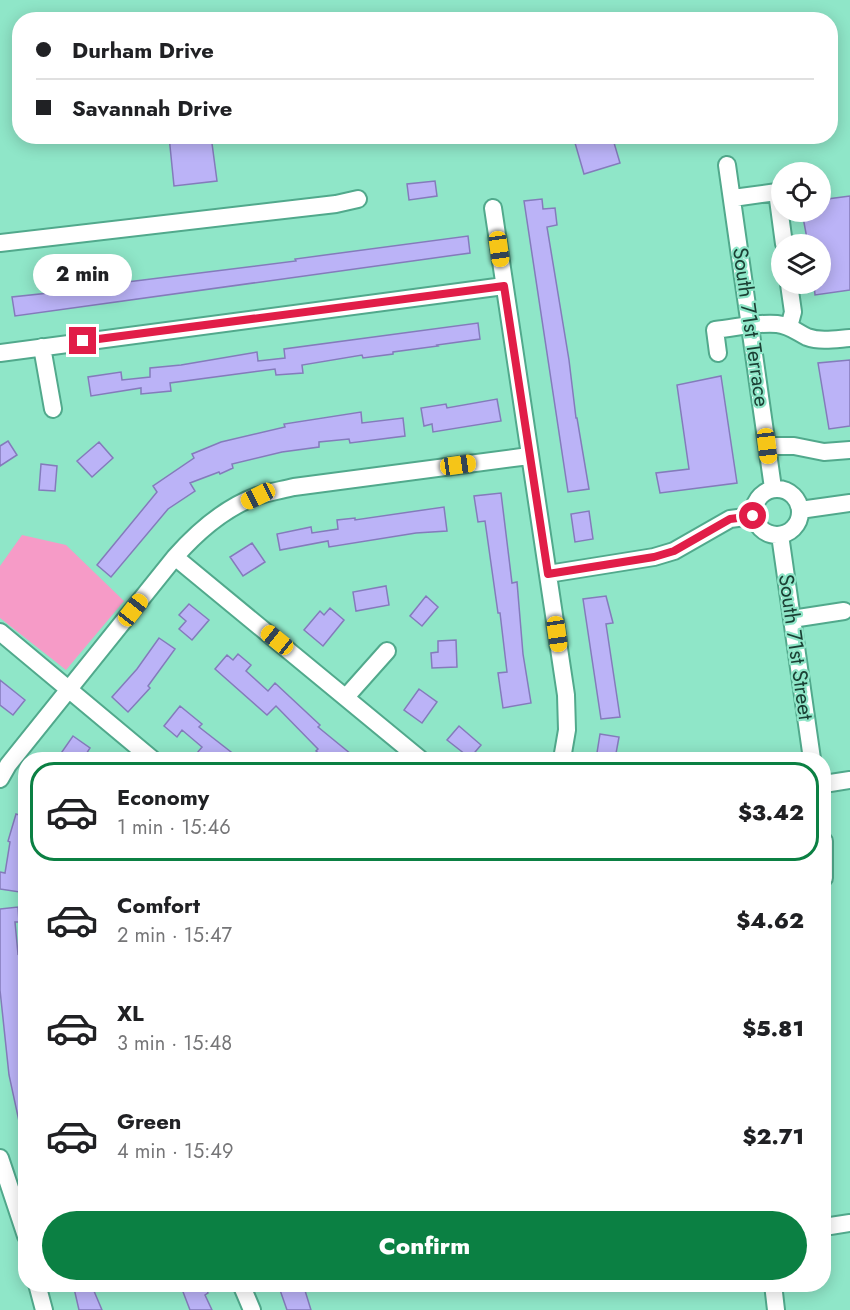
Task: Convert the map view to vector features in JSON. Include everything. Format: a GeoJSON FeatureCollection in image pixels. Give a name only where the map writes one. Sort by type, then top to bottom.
{"type":"FeatureCollection","features":[{"type":"Feature","properties":{"kind":"street","name":"South 71st Terrace"},"geometry":{"type":"LineString","coordinates":[[727,165],[773,488]]}},
{"type":"Feature","properties":{"kind":"street"},"geometry":{"type":"LineString","coordinates":[[733,198],[777,192],[783,234]]}},
{"type":"Feature","properties":{"kind":"street"},"geometry":{"type":"LineString","coordinates":[[0,243],[336,204],[357,199]]}},
{"type":"Feature","properties":{"kind":"street"},"geometry":{"type":"LineString","coordinates":[[493,208],[566,695],[567,730],[563,752]]}},
{"type":"Feature","properties":{"kind":"street"},"geometry":{"type":"LineString","coordinates":[[0,353],[504,286]]}},
{"type":"Feature","properties":{"kind":"street"},"geometry":{"type":"LineString","coordinates":[[789,327],[793,312],[790,294]]}},
{"type":"Feature","properties":{"kind":"street"},"geometry":{"type":"LineString","coordinates":[[718,353],[715,330],[776,323],[809,338],[823,340],[850,338]]}},
{"type":"Feature","properties":{"kind":"street"},"geometry":{"type":"LineString","coordinates":[[42,347],[53,409]]}},
{"type":"Feature","properties":{"kind":"street"},"geometry":{"type":"LineString","coordinates":[[767,446],[794,446],[824,452],[850,450]]}},
{"type":"Feature","properties":{"kind":"street"},"geometry":{"type":"LineString","coordinates":[[19,752],[175,557],[196,533],[224,513],[258,496],[294,487],[529,456]]}},
{"type":"Feature","properties":{"kind":"street"},"geometry":{"type":"LineString","coordinates":[[773,488],[790,492],[800,510],[797,524],[789,532],[780,535],[769,534],[761,530],[753,516],[753,507],[758,498],[773,488]]}},
{"type":"Feature","properties":{"kind":"street"},"geometry":{"type":"LineString","coordinates":[[800,510],[850,502]]}},
{"type":"Feature","properties":{"kind":"street"},"geometry":{"type":"LineString","coordinates":[[548,574],[654,557],[674,551],[730,519],[753,516]]}},
{"type":"Feature","properties":{"kind":"street","name":"South 71st Street"},"geometry":{"type":"LineString","coordinates":[[780,535],[811,752]]}},
{"type":"Feature","properties":{"kind":"street"},"geometry":{"type":"LineString","coordinates":[[175,557],[412,752]]}},
{"type":"Feature","properties":{"kind":"street"},"geometry":{"type":"LineString","coordinates":[[792,619],[844,611]]}},
{"type":"Feature","properties":{"kind":"street"},"geometry":{"type":"LineString","coordinates":[[0,632],[144,752]]}},
{"type":"Feature","properties":{"kind":"street"},"geometry":{"type":"LineString","coordinates":[[346,697],[387,651]]}},
{"type":"Feature","properties":{"kind":"street"},"geometry":{"type":"LineString","coordinates":[[0,779],[18,753]]}},
{"type":"Feature","properties":{"kind":"street"},"geometry":{"type":"LineString","coordinates":[[831,783],[850,780]]}},
{"type":"Feature","properties":{"kind":"street"},"geometry":{"type":"LineString","coordinates":[[0,1158],[18,1212]]}},
{"type":"Feature","properties":{"kind":"street"},"geometry":{"type":"LineString","coordinates":[[831,1226],[850,1224]]}},
{"type":"Feature","properties":{"kind":"street"},"geometry":{"type":"LineString","coordinates":[[39,1292],[44,1310]]}},
{"type":"Feature","properties":{"kind":"street"},"geometry":{"type":"LineString","coordinates":[[244,1292],[252,1310]]}},
{"type":"Feature","properties":{"kind":"street"},"geometry":{"type":"LineString","coordinates":[[774,1292],[776,1310]]}},
{"type":"Feature","properties":{"kind":"shaded area"},"geometry":{"type":"Polygon","coordinates":[[[22,535],[66,545],[124,601],[66,670],[0,618],[0,566],[22,535]]]}},
{"type":"Feature","properties":{"kind":"building"},"geometry":{"type":"Polygon","coordinates":[[[170,144],[212,144],[217,181],[174,186],[170,144]]]}},
{"type":"Feature","properties":{"kind":"building"},"geometry":{"type":"Polygon","coordinates":[[[575,144],[614,144],[620,163],[584,174],[575,144]]]}},
{"type":"Feature","properties":{"kind":"building"},"geometry":{"type":"Polygon","coordinates":[[[435,181],[437,196],[409,200],[407,184],[435,181]]]}},
{"type":"Feature","properties":{"kind":"building"},"geometry":{"type":"Polygon","coordinates":[[[850,196],[850,290],[831,293],[831,234],[806,234],[804,222],[831,222],[831,199],[850,196]]]}},
{"type":"Feature","properties":{"kind":"building"},"geometry":{"type":"Polygon","coordinates":[[[542,199],[543,209],[555,208],[557,225],[547,227],[589,489],[568,492],[524,201],[542,199]]]}},
{"type":"Feature","properties":{"kind":"building"},"geometry":{"type":"Polygon","coordinates":[[[468,236],[470,253],[15,316],[12,297],[105,287],[105,285],[468,236]]]}},
{"type":"Feature","properties":{"kind":"building"},"geometry":{"type":"Polygon","coordinates":[[[478,323],[480,339],[393,352],[393,354],[363,358],[362,355],[302,365],[303,373],[276,375],[275,369],[170,383],[171,391],[141,394],[141,388],[91,396],[88,377],[121,372],[122,380],[150,377],[150,368],[257,352],[258,361],[285,358],[284,349],[478,323]]]}},
{"type":"Feature","properties":{"kind":"building"},"geometry":{"type":"Polygon","coordinates":[[[850,360],[850,426],[829,429],[818,363],[850,360]]]}},
{"type":"Feature","properties":{"kind":"building"},"geometry":{"type":"Polygon","coordinates":[[[721,376],[737,483],[660,493],[656,473],[689,469],[677,385],[721,376]]]}},
{"type":"Feature","properties":{"kind":"building"},"geometry":{"type":"Polygon","coordinates":[[[497,399],[501,421],[433,432],[432,424],[424,426],[421,408],[446,404],[447,408],[497,399]]]}},
{"type":"Feature","properties":{"kind":"building"},"geometry":{"type":"Polygon","coordinates":[[[361,412],[362,423],[403,418],[405,436],[350,443],[349,439],[319,442],[319,447],[282,452],[232,464],[233,468],[220,474],[219,472],[190,483],[195,491],[168,509],[111,577],[97,565],[157,492],[153,486],[194,458],[192,454],[221,442],[285,427],[284,424],[361,412]]]}},
{"type":"Feature","properties":{"kind":"building"},"geometry":{"type":"Polygon","coordinates":[[[8,441],[17,455],[0,466],[0,446],[8,441]]]}},
{"type":"Feature","properties":{"kind":"building"},"geometry":{"type":"Polygon","coordinates":[[[99,442],[113,458],[92,477],[77,461],[99,442]]]}},
{"type":"Feature","properties":{"kind":"building"},"geometry":{"type":"Polygon","coordinates":[[[41,464],[57,466],[55,491],[39,490],[41,464]]]}},
{"type":"Feature","properties":{"kind":"building"},"geometry":{"type":"Polygon","coordinates":[[[501,493],[512,583],[517,582],[523,654],[531,703],[503,708],[498,673],[507,672],[500,613],[498,613],[485,521],[478,522],[474,496],[501,493]]]}},
{"type":"Feature","properties":{"kind":"building"},"geometry":{"type":"Polygon","coordinates":[[[444,507],[447,531],[416,533],[329,547],[328,541],[280,550],[277,534],[311,527],[312,533],[338,529],[337,520],[355,518],[355,520],[444,507]]]}},
{"type":"Feature","properties":{"kind":"building"},"geometry":{"type":"Polygon","coordinates":[[[589,511],[593,539],[575,542],[571,514],[589,511]]]}},
{"type":"Feature","properties":{"kind":"building"},"geometry":{"type":"Polygon","coordinates":[[[252,543],[265,562],[243,576],[230,557],[252,543]]]}},
{"type":"Feature","properties":{"kind":"building"},"geometry":{"type":"Polygon","coordinates":[[[386,586],[389,605],[356,611],[353,592],[386,586]]]}},
{"type":"Feature","properties":{"kind":"building"},"geometry":{"type":"Polygon","coordinates":[[[426,596],[438,607],[422,626],[410,616],[426,596]]]}},
{"type":"Feature","properties":{"kind":"building"},"geometry":{"type":"Polygon","coordinates":[[[606,596],[613,623],[606,624],[620,717],[601,719],[583,599],[606,596]]]}},
{"type":"Feature","properties":{"kind":"building"},"geometry":{"type":"Polygon","coordinates":[[[189,604],[209,620],[192,640],[179,629],[186,621],[179,615],[189,604]]]}},
{"type":"Feature","properties":{"kind":"building"},"geometry":{"type":"Polygon","coordinates":[[[330,608],[344,620],[323,646],[304,630],[320,611],[324,615],[330,608]]]}},
{"type":"Feature","properties":{"kind":"building"},"geometry":{"type":"Polygon","coordinates":[[[159,638],[175,649],[148,686],[150,688],[128,712],[112,697],[137,669],[159,638]]]}},
{"type":"Feature","properties":{"kind":"building"},"geometry":{"type":"Polygon","coordinates":[[[456,640],[457,667],[432,668],[431,653],[438,652],[438,641],[456,640]]]}},
{"type":"Feature","properties":{"kind":"building"},"geometry":{"type":"Polygon","coordinates":[[[238,654],[251,665],[246,671],[268,691],[275,683],[320,725],[318,727],[348,752],[317,752],[318,749],[276,706],[267,715],[215,669],[227,655],[233,660],[238,654]]]}},
{"type":"Feature","properties":{"kind":"building"},"geometry":{"type":"Polygon","coordinates":[[[0,680],[25,700],[13,715],[0,705],[0,680]]]}},
{"type":"Feature","properties":{"kind":"building"},"geometry":{"type":"Polygon","coordinates":[[[419,689],[437,702],[422,723],[404,710],[419,689]]]}},
{"type":"Feature","properties":{"kind":"building"},"geometry":{"type":"Polygon","coordinates":[[[180,706],[202,724],[199,727],[231,752],[198,752],[202,747],[182,730],[177,737],[164,726],[180,706]]]}},
{"type":"Feature","properties":{"kind":"building"},"geometry":{"type":"Polygon","coordinates":[[[459,726],[481,745],[475,752],[462,752],[447,740],[459,726]]]}},
{"type":"Feature","properties":{"kind":"building"},"geometry":{"type":"Polygon","coordinates":[[[600,734],[619,737],[616,752],[597,752],[600,734]]]}},
{"type":"Feature","properties":{"kind":"building"},"geometry":{"type":"Polygon","coordinates":[[[73,736],[90,748],[87,752],[62,752],[73,736]]]}},
{"type":"Feature","properties":{"kind":"building"},"geometry":{"type":"Polygon","coordinates":[[[16,814],[18,815],[18,892],[0,889],[0,872],[5,873],[10,842],[8,841],[16,814]]]}},
{"type":"Feature","properties":{"kind":"building"},"geometry":{"type":"Polygon","coordinates":[[[18,907],[18,922],[15,922],[18,954],[18,1117],[9,1075],[0,990],[0,909],[18,907]]]}},
{"type":"Feature","properties":{"kind":"building"},"geometry":{"type":"Polygon","coordinates":[[[75,1292],[94,1292],[102,1310],[79,1310],[75,1292]]]}},
{"type":"Feature","properties":{"kind":"building"},"geometry":{"type":"Polygon","coordinates":[[[183,1292],[208,1292],[205,1295],[212,1310],[190,1310],[183,1292]]]}},
{"type":"Feature","properties":{"kind":"building"},"geometry":{"type":"Polygon","coordinates":[[[281,1292],[305,1292],[311,1310],[287,1310],[281,1292]]]}},
{"type":"Feature","properties":{"kind":"route"},"geometry":{"type":"LineString","coordinates":[[83,341],[504,286],[548,574],[654,557],[674,551],[730,519],[753,516]]}}]}
